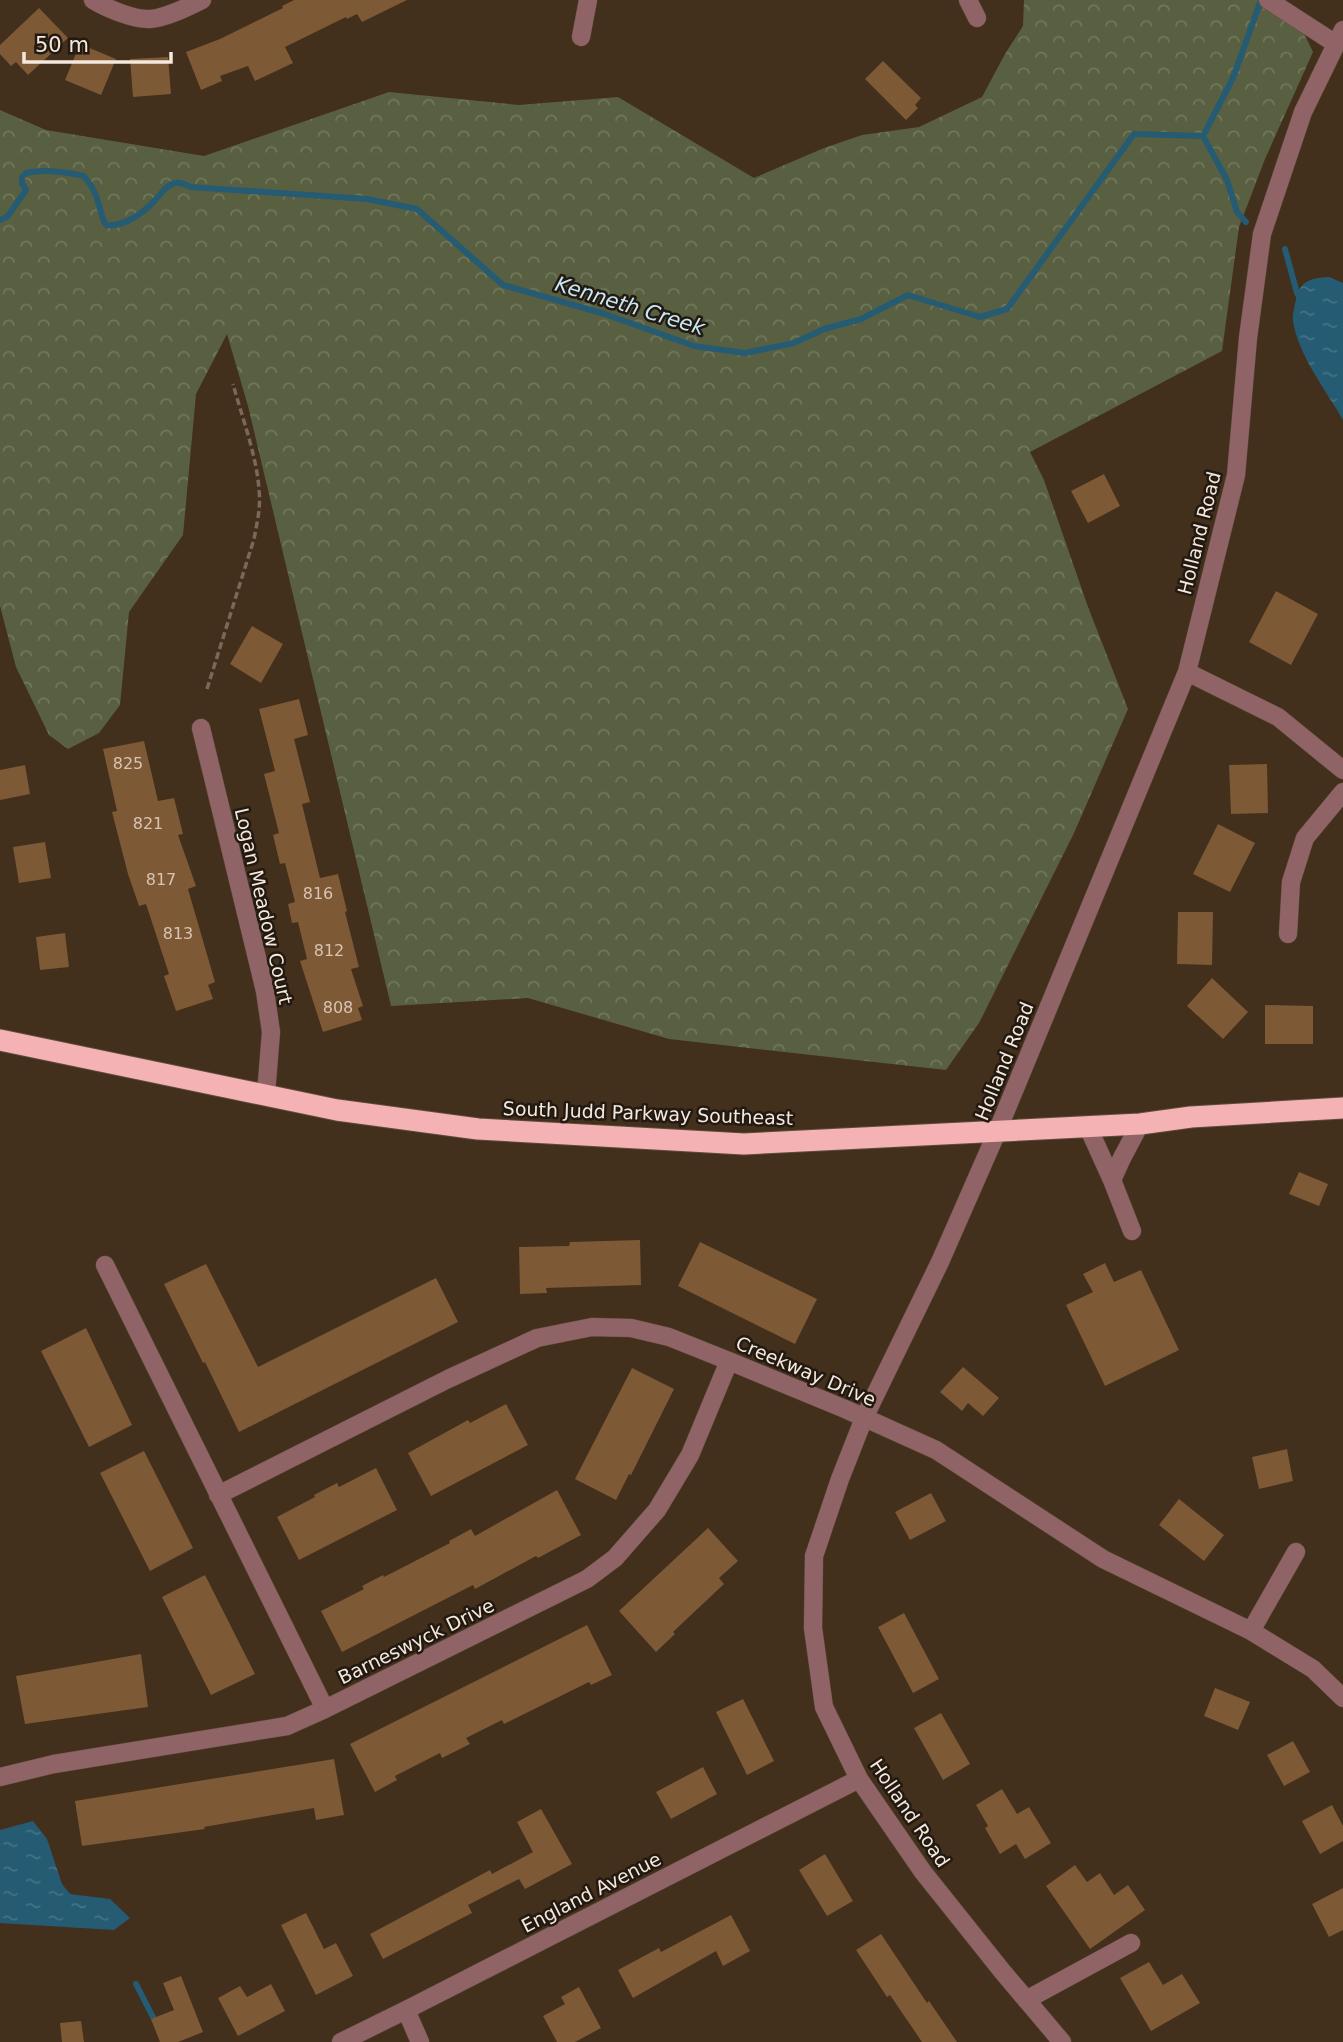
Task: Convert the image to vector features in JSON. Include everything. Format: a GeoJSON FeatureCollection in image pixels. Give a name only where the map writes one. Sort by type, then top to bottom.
{"type":"FeatureCollection","features":[{"type":"Feature","properties":{"kind":"highway","name":"South Judd Parkway Southeast"},"geometry":{"type":"LineString","coordinates":[[0,1040],[337,1110],[478,1129],[744,1144],[1140,1124],[1191,1117],[1343,1108]]}},
{"type":"Feature","properties":{"kind":"street"},"geometry":{"type":"LineString","coordinates":[[93,0],[122,13],[150,19],[202,0]]}},
{"type":"Feature","properties":{"kind":"street"},"geometry":{"type":"LineString","coordinates":[[581,37],[588,0]]}},
{"type":"Feature","properties":{"kind":"street"},"geometry":{"type":"LineString","coordinates":[[968,0],[977,18]]}},
{"type":"Feature","properties":{"kind":"street"},"geometry":{"type":"LineString","coordinates":[[1271,2],[1340,37]]}},
{"type":"Feature","properties":{"kind":"street","name":"Holland Road"},"geometry":{"type":"LineString","coordinates":[[1051,2038],[1026,2000],[923,1872],[859,1779],[824,1707],[813,1628],[814,1556],[864,1418],[940,1262],[997,1132],[1187,672],[1236,475],[1248,338],[1262,234],[1303,112],[1340,37]]}},
{"type":"Feature","properties":{"kind":"street"},"geometry":{"type":"LineString","coordinates":[[1187,672],[1278,717],[1343,770]]}},
{"type":"Feature","properties":{"kind":"street","name":"Logan Meadow Court"},"geometry":{"type":"LineString","coordinates":[[201,728],[265,991],[271,1032],[266,1094]]}},
{"type":"Feature","properties":{"kind":"street"},"geometry":{"type":"LineString","coordinates":[[1287,934],[1291,882],[1305,838],[1343,792]]}},
{"type":"Feature","properties":{"kind":"street"},"geometry":{"type":"LineString","coordinates":[[1112,1180],[1140,1124]]}},
{"type":"Feature","properties":{"kind":"street"},"geometry":{"type":"LineString","coordinates":[[1088,1127],[1132,1231]]}},
{"type":"Feature","properties":{"kind":"street"},"geometry":{"type":"LineString","coordinates":[[105,1265],[325,1709]]}},
{"type":"Feature","properties":{"kind":"street","name":"Creekway Drive"},"geometry":{"type":"LineString","coordinates":[[218,1495],[537,1338],[592,1326],[631,1328],[669,1337],[936,1450],[1103,1559],[1251,1631],[1312,1669],[1343,1698]]}},
{"type":"Feature","properties":{"kind":"street","name":"Barneswyck Drive"},"geometry":{"type":"LineString","coordinates":[[0,1777],[54,1763],[287,1726],[587,1579],[615,1558],[657,1510],[690,1455],[729,1361]]}},
{"type":"Feature","properties":{"kind":"street"},"geometry":{"type":"LineString","coordinates":[[1251,1631],[1296,1552]]}},
{"type":"Feature","properties":{"kind":"street","name":"England Avenue"},"geometry":{"type":"LineString","coordinates":[[341,2042],[859,1779]]}},
{"type":"Feature","properties":{"kind":"street"},"geometry":{"type":"LineString","coordinates":[[1026,2000],[1131,1943]]}},
{"type":"Feature","properties":{"kind":"street"},"geometry":{"type":"LineString","coordinates":[[406,2010],[420,2042]]}},
{"type":"Feature","properties":{"kind":"path"},"geometry":{"type":"LineString","coordinates":[[207,689],[259,515],[257,478],[233,384]]}},
{"type":"Feature","properties":{"kind":"green space"},"geometry":{"type":"Polygon","coordinates":[[[1024,0],[1282,0],[1292,9],[1313,52],[1265,159],[1239,227],[1222,351],[1030,452],[1044,480],[1088,607],[1128,709],[1074,833],[979,1023],[946,1070],[669,1039],[528,998],[391,1006],[248,406],[227,334],[196,394],[183,535],[129,612],[120,705],[99,733],[68,749],[49,735],[16,667],[0,606],[0,110],[46,130],[204,156],[389,92],[519,105],[618,97],[754,178],[862,135],[919,127],[982,97],[1023,26],[1024,0]]]}},
{"type":"Feature","properties":{"kind":"water"},"geometry":{"type":"Polygon","coordinates":[[[1329,277],[1343,283],[1343,420],[1307,359],[1293,321],[1300,288],[1312,279],[1329,277]]]}},
{"type":"Feature","properties":{"kind":"water"},"geometry":{"type":"Polygon","coordinates":[[[33,1821],[47,1839],[62,1884],[70,1894],[110,1899],[130,1918],[114,1930],[0,1923],[0,1830],[33,1821]]]}},
{"type":"Feature","properties":{"kind":"building"},"geometry":{"type":"Polygon","coordinates":[[[294,0],[407,0],[362,22],[357,14],[347,19],[346,17],[285,47],[293,63],[255,81],[248,66],[220,76],[222,81],[201,90],[186,52],[220,39],[294,0]]]}},
{"type":"Feature","properties":{"kind":"building"},"geometry":{"type":"Polygon","coordinates":[[[39,8],[68,38],[28,75],[16,62],[11,66],[0,54],[0,45],[39,8]]]}},
{"type":"Feature","properties":{"kind":"building"},"geometry":{"type":"Polygon","coordinates":[[[80,44],[116,59],[101,95],[65,80],[80,44]]]}},
{"type":"Feature","properties":{"kind":"building"},"geometry":{"type":"Polygon","coordinates":[[[168,57],[171,94],[133,97],[130,59],[168,57]]]}},
{"type":"Feature","properties":{"kind":"building"},"geometry":{"type":"Polygon","coordinates":[[[883,61],[921,98],[915,105],[918,108],[906,120],[865,79],[883,61]]]}},
{"type":"Feature","properties":{"kind":"building"},"geometry":{"type":"Polygon","coordinates":[[[1104,474],[1120,506],[1088,523],[1071,491],[1104,474]]]}},
{"type":"Feature","properties":{"kind":"building"},"geometry":{"type":"Polygon","coordinates":[[[1276,591],[1318,614],[1291,665],[1249,642],[1276,591]]]}},
{"type":"Feature","properties":{"kind":"building"},"geometry":{"type":"Polygon","coordinates":[[[252,626],[283,644],[261,683],[230,664],[252,626]]]}},
{"type":"Feature","properties":{"kind":"building"},"geometry":{"type":"Polygon","coordinates":[[[299,699],[308,735],[294,739],[310,802],[302,804],[320,878],[338,874],[359,967],[351,969],[363,1006],[358,1008],[362,1020],[323,1032],[300,961],[307,959],[298,922],[292,923],[288,904],[295,902],[285,863],[280,864],[273,835],[279,833],[264,774],[275,771],[259,709],[299,699]]]}},
{"type":"Feature","properties":{"kind":"building"},"geometry":{"type":"Polygon","coordinates":[[[144,741],[158,801],[174,798],[183,834],[178,835],[196,886],[188,889],[215,982],[208,985],[213,999],[176,1011],[164,976],[169,974],[146,904],[139,906],[128,874],[112,812],[117,811],[103,749],[144,741]]]}},
{"type":"Feature","properties":{"kind":"building"},"geometry":{"type":"Polygon","coordinates":[[[1267,764],[1268,813],[1231,814],[1229,765],[1267,764]]]}},
{"type":"Feature","properties":{"kind":"building"},"geometry":{"type":"Polygon","coordinates":[[[25,765],[30,794],[0,800],[0,770],[25,765]]]}},
{"type":"Feature","properties":{"kind":"building"},"geometry":{"type":"Polygon","coordinates":[[[1218,824],[1255,843],[1230,892],[1193,874],[1218,824]]]}},
{"type":"Feature","properties":{"kind":"building"},"geometry":{"type":"Polygon","coordinates":[[[45,842],[51,878],[19,883],[13,847],[45,842]]]}},
{"type":"Feature","properties":{"kind":"building"},"geometry":{"type":"Polygon","coordinates":[[[1178,912],[1213,912],[1212,965],[1177,964],[1178,912]]]}},
{"type":"Feature","properties":{"kind":"building"},"geometry":{"type":"Polygon","coordinates":[[[65,933],[69,967],[40,970],[36,937],[65,933]]]}},
{"type":"Feature","properties":{"kind":"building"},"geometry":{"type":"Polygon","coordinates":[[[1212,978],[1248,1012],[1223,1039],[1187,1006],[1212,978]]]}},
{"type":"Feature","properties":{"kind":"building"},"geometry":{"type":"Polygon","coordinates":[[[1265,1005],[1313,1006],[1313,1044],[1265,1044],[1265,1005]]]}},
{"type":"Feature","properties":{"kind":"building"},"geometry":{"type":"Polygon","coordinates":[[[1299,1172],[1328,1184],[1319,1206],[1289,1194],[1299,1172]]]}},
{"type":"Feature","properties":{"kind":"building"},"geometry":{"type":"Polygon","coordinates":[[[640,1240],[641,1285],[546,1288],[547,1293],[520,1294],[519,1247],[640,1240]]]}},
{"type":"Feature","properties":{"kind":"building"},"geometry":{"type":"Polygon","coordinates":[[[700,1242],[817,1299],[795,1344],[678,1286],[700,1242]]]}},
{"type":"Feature","properties":{"kind":"building"},"geometry":{"type":"Polygon","coordinates":[[[1105,1263],[1114,1282],[1141,1270],[1179,1350],[1105,1386],[1066,1305],[1093,1292],[1083,1274],[1105,1263]]]}},
{"type":"Feature","properties":{"kind":"building"},"geometry":{"type":"Polygon","coordinates":[[[206,1264],[258,1367],[436,1278],[458,1322],[239,1432],[164,1284],[206,1264]]]}},
{"type":"Feature","properties":{"kind":"building"},"geometry":{"type":"Polygon","coordinates":[[[86,1328],[132,1425],[89,1447],[41,1351],[86,1328]]]}},
{"type":"Feature","properties":{"kind":"building"},"geometry":{"type":"Polygon","coordinates":[[[963,1367],[999,1398],[983,1416],[968,1403],[962,1411],[940,1392],[963,1367]]]}},
{"type":"Feature","properties":{"kind":"building"},"geometry":{"type":"Polygon","coordinates":[[[632,1368],[674,1389],[616,1500],[575,1479],[632,1368]]]}},
{"type":"Feature","properties":{"kind":"building"},"geometry":{"type":"Polygon","coordinates":[[[506,1404],[528,1445],[431,1496],[408,1453],[468,1420],[470,1423],[506,1404]]]}},
{"type":"Feature","properties":{"kind":"building"},"geometry":{"type":"Polygon","coordinates":[[[1287,1449],[1293,1481],[1259,1489],[1252,1457],[1287,1449]]]}},
{"type":"Feature","properties":{"kind":"building"},"geometry":{"type":"Polygon","coordinates":[[[144,1451],[193,1548],[150,1571],[100,1473],[144,1451]]]}},
{"type":"Feature","properties":{"kind":"building"},"geometry":{"type":"Polygon","coordinates":[[[376,1468],[397,1510],[299,1560],[277,1517],[337,1483],[339,1487],[376,1468]]]}},
{"type":"Feature","properties":{"kind":"building"},"geometry":{"type":"Polygon","coordinates":[[[557,1490],[581,1535],[475,1589],[473,1585],[342,1652],[321,1611],[364,1589],[362,1586],[450,1543],[449,1541],[471,1529],[475,1536],[557,1490]]]}},
{"type":"Feature","properties":{"kind":"building"},"geometry":{"type":"Polygon","coordinates":[[[931,1493],[946,1521],[910,1540],[895,1512],[931,1493]]]}},
{"type":"Feature","properties":{"kind":"building"},"geometry":{"type":"Polygon","coordinates":[[[1179,1499],[1224,1535],[1204,1561],[1159,1525],[1179,1499]]]}},
{"type":"Feature","properties":{"kind":"building"},"geometry":{"type":"Polygon","coordinates":[[[708,1528],[738,1561],[719,1578],[724,1584],[673,1632],[675,1634],[656,1652],[619,1611],[708,1528]]]}},
{"type":"Feature","properties":{"kind":"building"},"geometry":{"type":"Polygon","coordinates":[[[205,1575],[255,1674],[211,1695],[162,1597],[205,1575]]]}},
{"type":"Feature","properties":{"kind":"building"},"geometry":{"type":"Polygon","coordinates":[[[904,1613],[939,1679],[913,1693],[878,1627],[904,1613]]]}},
{"type":"Feature","properties":{"kind":"building"},"geometry":{"type":"Polygon","coordinates":[[[587,1625],[612,1675],[591,1685],[589,1682],[504,1724],[502,1720],[466,1738],[470,1744],[442,1758],[440,1753],[395,1776],[397,1780],[375,1792],[350,1744],[587,1625]]]}},
{"type":"Feature","properties":{"kind":"building"},"geometry":{"type":"Polygon","coordinates":[[[141,1654],[148,1707],[25,1724],[16,1676],[141,1654]]]}},
{"type":"Feature","properties":{"kind":"building"},"geometry":{"type":"Polygon","coordinates":[[[1215,1688],[1250,1702],[1238,1730],[1204,1716],[1215,1688]]]}},
{"type":"Feature","properties":{"kind":"building"},"geometry":{"type":"Polygon","coordinates":[[[743,1699],[774,1761],[747,1775],[716,1712],[743,1699]]]}},
{"type":"Feature","properties":{"kind":"building"},"geometry":{"type":"Polygon","coordinates":[[[941,1713],[970,1764],[943,1780],[914,1728],[941,1713]]]}},
{"type":"Feature","properties":{"kind":"building"},"geometry":{"type":"Polygon","coordinates":[[[1293,1741],[1310,1772],[1284,1786],[1267,1755],[1293,1741]]]}},
{"type":"Feature","properties":{"kind":"building"},"geometry":{"type":"Polygon","coordinates":[[[334,1759],[344,1815],[316,1820],[314,1808],[204,1827],[205,1829],[82,1846],[75,1801],[334,1759]]]}},
{"type":"Feature","properties":{"kind":"building"},"geometry":{"type":"Polygon","coordinates":[[[703,1767],[717,1794],[671,1819],[656,1792],[703,1767]]]}},
{"type":"Feature","properties":{"kind":"building"},"geometry":{"type":"Polygon","coordinates":[[[1002,1789],[1017,1814],[1029,1807],[1051,1843],[1025,1859],[1016,1844],[1000,1854],[976,1805],[1002,1789]]]}},
{"type":"Feature","properties":{"kind":"building"},"geometry":{"type":"Polygon","coordinates":[[[1332,1805],[1343,1826],[1343,1841],[1320,1854],[1302,1821],[1332,1805]]]}},
{"type":"Feature","properties":{"kind":"building"},"geometry":{"type":"Polygon","coordinates":[[[541,1809],[572,1864],[525,1889],[519,1879],[468,1905],[472,1913],[383,1959],[370,1934],[490,1870],[492,1874],[533,1852],[517,1822],[541,1809]]]}},
{"type":"Feature","properties":{"kind":"building"},"geometry":{"type":"Polygon","coordinates":[[[825,1854],[853,1901],[827,1916],[799,1870],[825,1854]]]}},
{"type":"Feature","properties":{"kind":"building"},"geometry":{"type":"Polygon","coordinates":[[[1075,1865],[1087,1882],[1100,1873],[1114,1895],[1128,1885],[1145,1910],[1090,1949],[1046,1886],[1075,1865]]]}},
{"type":"Feature","properties":{"kind":"building"},"geometry":{"type":"Polygon","coordinates":[[[1343,1888],[1343,1930],[1329,1937],[1312,1904],[1343,1888]]]}},
{"type":"Feature","properties":{"kind":"building"},"geometry":{"type":"Polygon","coordinates":[[[306,1913],[324,1949],[336,1943],[353,1976],[316,1995],[281,1925],[306,1913]]]}},
{"type":"Feature","properties":{"kind":"building"},"geometry":{"type":"Polygon","coordinates":[[[731,1915],[750,1951],[723,1966],[716,1951],[633,1998],[618,1970],[659,1948],[661,1952],[731,1915]]]}},
{"type":"Feature","properties":{"kind":"building"},"geometry":{"type":"Polygon","coordinates":[[[881,1934],[957,2042],[922,2042],[890,1995],[887,1997],[856,1950],[881,1934]]]}},
{"type":"Feature","properties":{"kind":"building"},"geometry":{"type":"Polygon","coordinates":[[[1149,1962],[1163,1985],[1182,1974],[1200,2003],[1151,2031],[1120,1978],[1149,1962]]]}},
{"type":"Feature","properties":{"kind":"building"},"geometry":{"type":"Polygon","coordinates":[[[181,1976],[203,2032],[178,2042],[160,2042],[151,2019],[174,2010],[163,1983],[181,1976]]]}},
{"type":"Feature","properties":{"kind":"building"},"geometry":{"type":"Polygon","coordinates":[[[271,1984],[285,2011],[238,2036],[218,1998],[240,1986],[247,1997],[271,1984]]]}},
{"type":"Feature","properties":{"kind":"building"},"geometry":{"type":"Polygon","coordinates":[[[579,1987],[601,2028],[575,2042],[557,2042],[543,2016],[565,2004],[561,1997],[579,1987]]]}},
{"type":"Feature","properties":{"kind":"building"},"geometry":{"type":"Polygon","coordinates":[[[81,2021],[84,2042],[62,2042],[60,2023],[81,2021]]]}},
{"type":"Feature","properties":{"kind":"waterway"},"geometry":{"type":"LineString","coordinates":[[1203,136],[1233,78],[1261,0]]}},
{"type":"Feature","properties":{"kind":"waterway","name":"Kenneth Creek"},"geometry":{"type":"LineString","coordinates":[[0,220],[7,217],[26,190],[22,177],[26,173],[41,171],[84,176],[96,195],[106,225],[120,224],[134,217],[175,183],[191,187],[367,199],[417,209],[503,285],[605,314],[694,346],[745,353],[794,343],[824,329],[861,319],[908,295],[980,317],[1007,309],[1134,134],[1203,136],[1227,180],[1237,212],[1246,222]]}},
{"type":"Feature","properties":{"kind":"waterway","name":"Kenneth Creek"},"geometry":{"type":"LineString","coordinates":[[1285,249],[1301,299]]}},
{"type":"Feature","properties":{"kind":"waterway"},"geometry":{"type":"LineString","coordinates":[[136,1984],[156,2023]]}}]}
